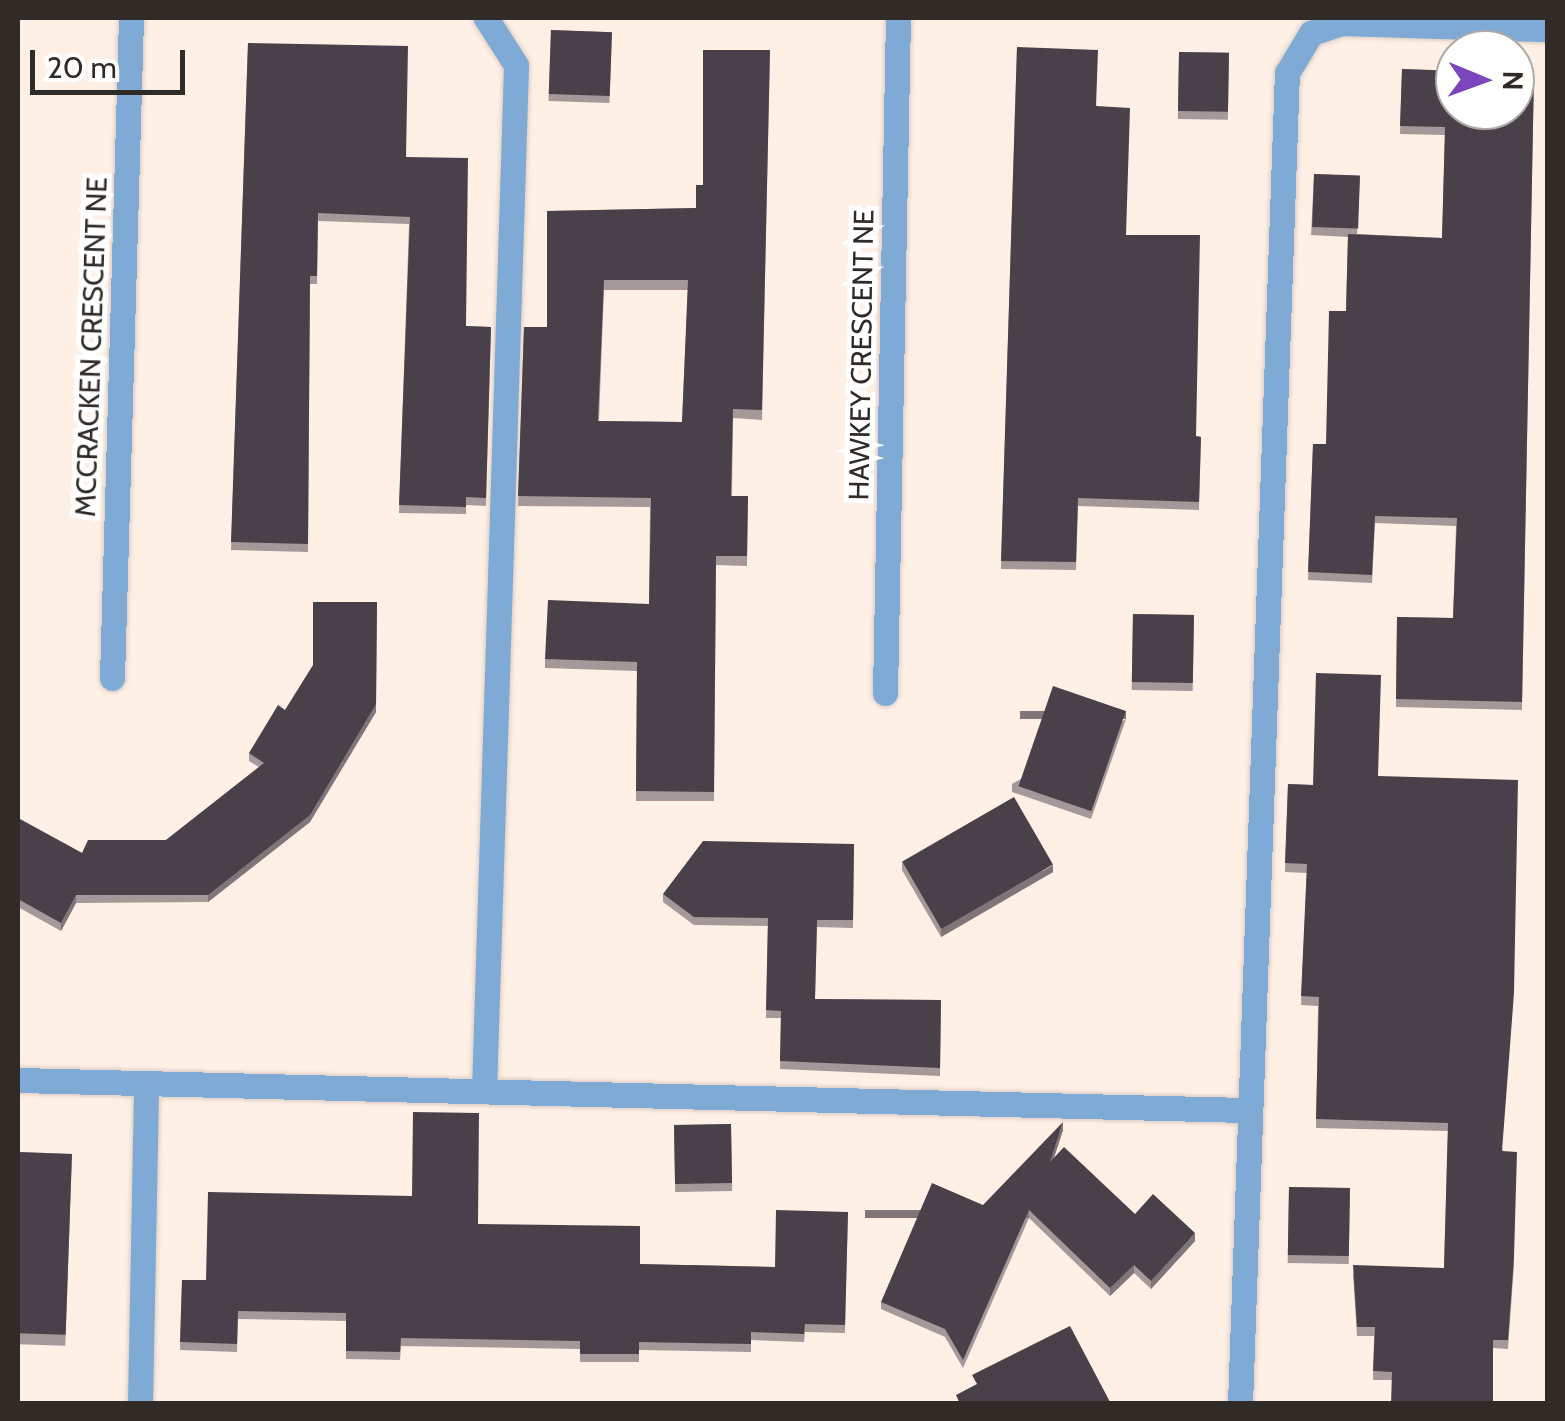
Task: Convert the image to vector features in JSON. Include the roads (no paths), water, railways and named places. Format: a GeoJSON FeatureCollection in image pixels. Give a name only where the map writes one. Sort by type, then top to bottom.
{"type":"FeatureCollection","features":[{"type":"Feature","properties":{"kind":"street","name":"MCCRACKEN CRESCENT NE"},"geometry":{"type":"LineString","coordinates":[[112,678],[131,18]]}},
{"type":"Feature","properties":{"kind":"street"},"geometry":{"type":"LineString","coordinates":[[484,1091],[516,65],[486,18]]}},
{"type":"Feature","properties":{"kind":"street","name":"HAWKEY CRESCENT NE"},"geometry":{"type":"LineString","coordinates":[[885,693],[898,18]]}},
{"type":"Feature","properties":{"kind":"street"},"geometry":{"type":"LineString","coordinates":[[1240,1404],[1287,74],[1312,33],[1341,23],[1548,29]]}},
{"type":"Feature","properties":{"kind":"street"},"geometry":{"type":"LineString","coordinates":[[18,1080],[1249,1110]]}},
{"type":"Feature","properties":{"kind":"street"},"geometry":{"type":"LineString","coordinates":[[140,1404],[146,1083]]}}]}
